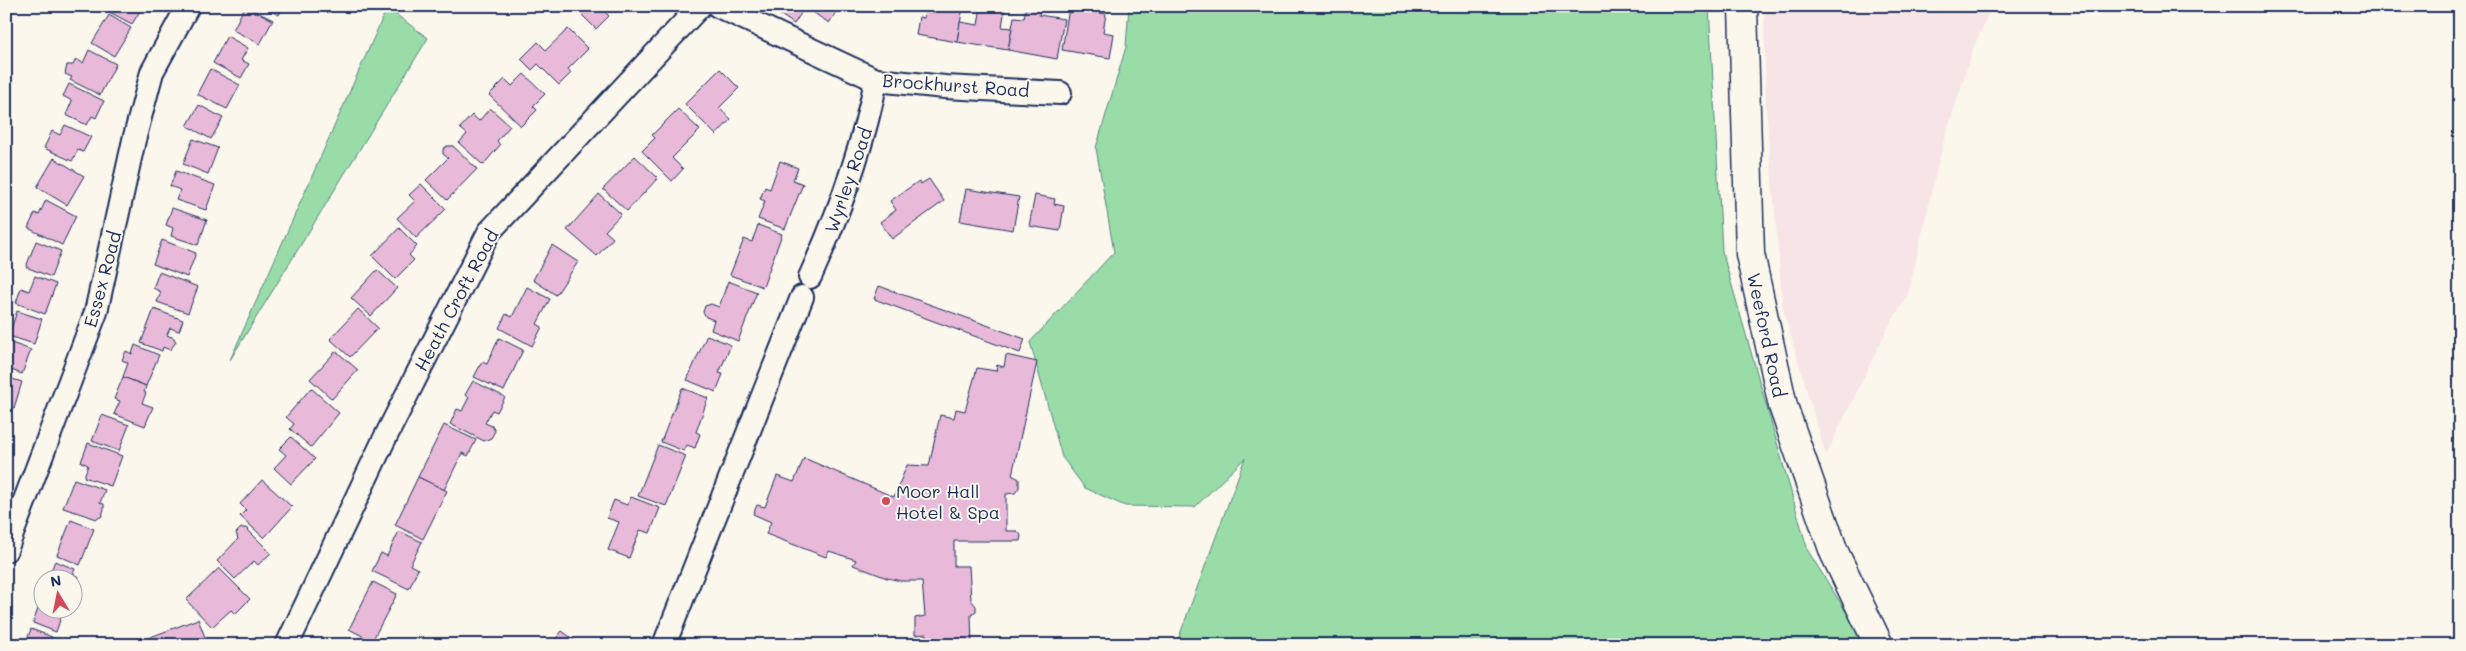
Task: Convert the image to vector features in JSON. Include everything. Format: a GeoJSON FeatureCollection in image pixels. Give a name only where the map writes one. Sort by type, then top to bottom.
{"type":"FeatureCollection","features":[{"type":"Feature","properties":{"kind":"street","name":"Essex Road"},"geometry":{"type":"LineString","coordinates":[[6,550],[96,312],[134,140],[152,72],[188,6]]}},
{"type":"Feature","properties":{"kind":"street","name":"Heath Croft Road"},"geometry":{"type":"LineString","coordinates":[[287,645],[382,444],[489,232],[700,6]]}},
{"type":"Feature","properties":{"kind":"street","name":"Brockhurst Road"},"geometry":{"type":"LineString","coordinates":[[718,6],[876,80],[944,87],[1060,93]]}},
{"type":"Feature","properties":{"kind":"street","name":"Weeford Road"},"geometry":{"type":"LineString","coordinates":[[1743,6],[1750,254],[1783,406],[1834,552],[1879,645]]}},
{"type":"Feature","properties":{"kind":"street","name":"Wyrley Road"},"geometry":{"type":"LineString","coordinates":[[664,645],[853,172],[868,122],[876,80]]}},
{"type":"Feature","properties":{"kind":"shaded area"},"geometry":{"type":"Polygon","coordinates":[[[1764,6],[1992,6],[1974,46],[1942,147],[1908,294],[1887,329],[1826,455],[1783,309],[1766,107],[1764,6]]]}},
{"type":"Feature","properties":{"kind":"green space"},"geometry":{"type":"Polygon","coordinates":[[[1129,6],[1709,6],[1722,251],[1808,551],[1867,645],[1176,645],[1245,458],[1195,507],[1125,506],[1085,488],[1062,457],[1030,342],[1114,252],[1096,148],[1126,47],[1129,6]]]}},
{"type":"Feature","properties":{"kind":"green space"},"geometry":{"type":"Polygon","coordinates":[[[387,8],[428,38],[230,360],[387,8]]]}},
{"type":"Feature","properties":{"kind":"building"},"geometry":{"type":"Polygon","coordinates":[[[106,6],[143,6],[132,24],[104,9],[106,6]]]}},
{"type":"Feature","properties":{"kind":"building"},"geometry":{"type":"Polygon","coordinates":[[[245,6],[273,20],[260,44],[233,30],[245,6]]]}},
{"type":"Feature","properties":{"kind":"building"},"geometry":{"type":"Polygon","coordinates":[[[262,6],[283,6],[279,15],[262,6]]]}},
{"type":"Feature","properties":{"kind":"building"},"geometry":{"type":"Polygon","coordinates":[[[573,6],[607,6],[603,10],[609,16],[596,29],[573,6]]]}},
{"type":"Feature","properties":{"kind":"building"},"geometry":{"type":"Polygon","coordinates":[[[782,6],[840,6],[829,23],[805,7],[794,24],[778,13],[782,6]]]}},
{"type":"Feature","properties":{"kind":"building"},"geometry":{"type":"Polygon","coordinates":[[[926,6],[963,6],[957,42],[916,35],[919,17],[924,18],[926,6]]]}},
{"type":"Feature","properties":{"kind":"building"},"geometry":{"type":"Polygon","coordinates":[[[981,6],[1005,8],[1002,27],[1012,28],[1008,50],[957,42],[960,22],[978,25],[981,6]]]}},
{"type":"Feature","properties":{"kind":"building"},"geometry":{"type":"Polygon","coordinates":[[[1026,6],[1041,6],[1039,15],[1064,19],[1057,59],[1008,50],[1014,17],[1024,18],[1026,6]]]}},
{"type":"Feature","properties":{"kind":"building"},"geometry":{"type":"Polygon","coordinates":[[[1069,8],[1106,14],[1103,32],[1114,34],[1110,58],[1062,50],[1069,8]]]}},
{"type":"Feature","properties":{"kind":"building"},"geometry":{"type":"Polygon","coordinates":[[[109,15],[131,28],[114,56],[92,43],[109,15]]]}},
{"type":"Feature","properties":{"kind":"building"},"geometry":{"type":"Polygon","coordinates":[[[568,29],[588,49],[568,69],[571,73],[559,85],[538,64],[532,70],[521,59],[538,42],[546,50],[568,29]]]}},
{"type":"Feature","properties":{"kind":"building"},"geometry":{"type":"Polygon","coordinates":[[[227,36],[248,48],[241,60],[249,64],[241,78],[213,63],[227,36]]]}},
{"type":"Feature","properties":{"kind":"building"},"geometry":{"type":"Polygon","coordinates":[[[89,50],[116,64],[100,95],[70,80],[72,77],[65,74],[67,65],[73,65],[76,59],[83,63],[89,50]]]}},
{"type":"Feature","properties":{"kind":"building"},"geometry":{"type":"Polygon","coordinates":[[[210,69],[240,85],[227,109],[197,94],[210,69]]]}},
{"type":"Feature","properties":{"kind":"building"},"geometry":{"type":"Polygon","coordinates":[[[720,69],[739,88],[719,108],[731,119],[716,135],[685,104],[720,69]]]}},
{"type":"Feature","properties":{"kind":"building"},"geometry":{"type":"Polygon","coordinates":[[[524,74],[545,94],[533,106],[537,110],[521,126],[489,95],[505,79],[512,86],[524,74]]]}},
{"type":"Feature","properties":{"kind":"building"},"geometry":{"type":"Polygon","coordinates":[[[69,84],[104,101],[96,118],[92,116],[87,125],[66,115],[72,101],[63,96],[69,84]]]}},
{"type":"Feature","properties":{"kind":"building"},"geometry":{"type":"Polygon","coordinates":[[[199,105],[223,118],[211,139],[187,126],[199,105]]]}},
{"type":"Feature","properties":{"kind":"building"},"geometry":{"type":"Polygon","coordinates":[[[490,108],[510,126],[497,141],[500,145],[483,165],[459,143],[467,134],[460,128],[472,115],[479,121],[490,108]]]}},
{"type":"Feature","properties":{"kind":"building"},"geometry":{"type":"Polygon","coordinates":[[[678,109],[700,130],[672,158],[683,169],[672,181],[642,151],[655,138],[652,135],[678,109]]]}},
{"type":"Feature","properties":{"kind":"building"},"geometry":{"type":"Polygon","coordinates":[[[65,125],[91,137],[83,152],[78,150],[72,161],[44,148],[52,131],[60,135],[65,125]]]}},
{"type":"Feature","properties":{"kind":"building"},"geometry":{"type":"Polygon","coordinates":[[[193,139],[218,148],[208,174],[183,164],[193,139]]]}},
{"type":"Feature","properties":{"kind":"building"},"geometry":{"type":"Polygon","coordinates":[[[447,146],[453,146],[477,169],[447,200],[426,180],[448,158],[443,154],[443,149],[447,146]]]}},
{"type":"Feature","properties":{"kind":"building"},"geometry":{"type":"Polygon","coordinates":[[[635,156],[658,178],[627,211],[603,189],[635,156]]]}},
{"type":"Feature","properties":{"kind":"building"},"geometry":{"type":"Polygon","coordinates":[[[54,158],[84,176],[67,205],[37,187],[54,158]]]}},
{"type":"Feature","properties":{"kind":"building"},"geometry":{"type":"Polygon","coordinates":[[[780,161],[798,168],[793,180],[803,184],[785,229],[758,219],[765,201],[760,199],[765,187],[770,189],[780,161]]]}},
{"type":"Feature","properties":{"kind":"building"},"geometry":{"type":"Polygon","coordinates":[[[176,171],[215,185],[206,210],[176,200],[180,190],[170,186],[176,171]]]}},
{"type":"Feature","properties":{"kind":"building"},"geometry":{"type":"Polygon","coordinates":[[[929,179],[944,201],[892,239],[880,222],[896,210],[890,201],[919,181],[921,184],[929,179]]]}},
{"type":"Feature","properties":{"kind":"building"},"geometry":{"type":"Polygon","coordinates":[[[421,184],[446,209],[416,238],[397,218],[415,201],[409,195],[421,184]]]}},
{"type":"Feature","properties":{"kind":"building"},"geometry":{"type":"Polygon","coordinates":[[[966,189],[1019,197],[1013,230],[960,221],[966,189]]]}},
{"type":"Feature","properties":{"kind":"building"},"geometry":{"type":"Polygon","coordinates":[[[599,194],[621,214],[605,231],[613,238],[597,256],[567,230],[599,194]]]}},
{"type":"Feature","properties":{"kind":"building"},"geometry":{"type":"Polygon","coordinates":[[[1035,195],[1055,199],[1054,204],[1064,206],[1060,231],[1029,226],[1035,195]]]}},
{"type":"Feature","properties":{"kind":"building"},"geometry":{"type":"Polygon","coordinates":[[[46,200],[76,216],[62,245],[28,228],[35,213],[39,215],[46,200]]]}},
{"type":"Feature","properties":{"kind":"building"},"geometry":{"type":"Polygon","coordinates":[[[172,208],[207,220],[198,245],[171,236],[173,228],[166,225],[172,208]]]}},
{"type":"Feature","properties":{"kind":"building"},"geometry":{"type":"Polygon","coordinates":[[[758,225],[782,234],[763,287],[730,275],[744,239],[752,242],[758,225]]]}},
{"type":"Feature","properties":{"kind":"building"},"geometry":{"type":"Polygon","coordinates":[[[399,228],[417,246],[409,255],[414,260],[395,279],[372,256],[399,228]]]}},
{"type":"Feature","properties":{"kind":"building"},"geometry":{"type":"Polygon","coordinates":[[[162,240],[196,253],[187,277],[153,264],[162,240]]]}},
{"type":"Feature","properties":{"kind":"building"},"geometry":{"type":"Polygon","coordinates":[[[36,241],[61,251],[51,277],[26,267],[36,241]]]}},
{"type":"Feature","properties":{"kind":"building"},"geometry":{"type":"Polygon","coordinates":[[[552,245],[578,262],[556,295],[533,280],[552,245]]]}},
{"type":"Feature","properties":{"kind":"building"},"geometry":{"type":"Polygon","coordinates":[[[377,270],[397,288],[371,316],[351,298],[377,270]]]}},
{"type":"Feature","properties":{"kind":"building"},"geometry":{"type":"Polygon","coordinates":[[[159,272],[198,287],[188,313],[157,302],[161,292],[153,288],[159,272]]]}},
{"type":"Feature","properties":{"kind":"building"},"geometry":{"type":"Polygon","coordinates":[[[35,276],[56,284],[45,314],[16,303],[21,288],[29,291],[35,276]]]}},
{"type":"Feature","properties":{"kind":"building"},"geometry":{"type":"Polygon","coordinates":[[[728,281],[757,292],[738,341],[711,330],[714,320],[706,317],[703,312],[705,306],[711,304],[719,307],[728,281]]]}},
{"type":"Feature","properties":{"kind":"building"},"geometry":{"type":"Polygon","coordinates":[[[879,286],[1025,339],[1020,353],[874,299],[879,286]]]}},
{"type":"Feature","properties":{"kind":"building"},"geometry":{"type":"Polygon","coordinates":[[[527,287],[550,299],[537,324],[542,327],[532,346],[499,328],[506,314],[512,317],[527,287]]]}},
{"type":"Feature","properties":{"kind":"building"},"geometry":{"type":"Polygon","coordinates":[[[154,309],[183,320],[179,331],[170,328],[167,335],[174,338],[176,342],[170,350],[163,347],[162,351],[141,343],[154,309]]]}},
{"type":"Feature","properties":{"kind":"building"},"geometry":{"type":"Polygon","coordinates":[[[358,309],[378,328],[350,357],[330,339],[358,309]]]}},
{"type":"Feature","properties":{"kind":"building"},"geometry":{"type":"Polygon","coordinates":[[[17,311],[42,319],[34,344],[9,336],[17,311]]]}},
{"type":"Feature","properties":{"kind":"building"},"geometry":{"type":"Polygon","coordinates":[[[707,335],[731,345],[719,373],[723,374],[716,392],[687,380],[707,335]]]}},
{"type":"Feature","properties":{"kind":"building"},"geometry":{"type":"Polygon","coordinates":[[[499,338],[523,350],[504,391],[474,377],[482,362],[487,364],[499,338]]]}},
{"type":"Feature","properties":{"kind":"building"},"geometry":{"type":"Polygon","coordinates":[[[6,341],[31,350],[22,374],[6,368],[6,341]]]}},
{"type":"Feature","properties":{"kind":"building"},"geometry":{"type":"Polygon","coordinates":[[[135,345],[159,355],[146,386],[123,377],[128,363],[122,360],[126,351],[132,354],[135,345]]]}},
{"type":"Feature","properties":{"kind":"building"},"geometry":{"type":"Polygon","coordinates":[[[336,351],[358,370],[332,399],[310,379],[336,351]]]}},
{"type":"Feature","properties":{"kind":"building","name":"Moor Hall Hotel & Spa"},"geometry":{"type":"Polygon","coordinates":[[[1006,355],[1037,362],[1012,475],[1019,479],[1019,488],[1015,493],[1006,494],[1006,531],[1017,531],[1021,535],[1020,541],[954,541],[954,566],[969,566],[971,600],[976,606],[976,611],[971,615],[972,645],[927,645],[926,634],[915,635],[915,618],[925,616],[922,581],[901,581],[887,578],[853,565],[856,560],[829,551],[826,557],[766,534],[771,522],[753,514],[757,505],[765,507],[777,476],[794,482],[804,458],[894,497],[907,465],[929,466],[940,415],[954,418],[956,409],[965,411],[977,368],[996,371],[997,365],[1004,367],[1006,355]]]}},
{"type":"Feature","properties":{"kind":"building"},"geometry":{"type":"Polygon","coordinates":[[[6,377],[22,382],[14,408],[6,406],[6,377]]]}},
{"type":"Feature","properties":{"kind":"building"},"geometry":{"type":"Polygon","coordinates":[[[123,377],[146,386],[144,392],[146,393],[142,403],[153,407],[145,426],[114,414],[120,401],[114,399],[123,377]]]}},
{"type":"Feature","properties":{"kind":"building"},"geometry":{"type":"Polygon","coordinates":[[[473,381],[505,397],[497,412],[492,410],[485,423],[492,426],[495,431],[491,438],[484,441],[450,424],[457,409],[462,411],[469,397],[465,395],[473,381]]]}},
{"type":"Feature","properties":{"kind":"building"},"geometry":{"type":"Polygon","coordinates":[[[311,388],[339,413],[311,447],[290,429],[294,424],[286,417],[311,388]]]}},
{"type":"Feature","properties":{"kind":"building"},"geometry":{"type":"Polygon","coordinates":[[[682,388],[708,398],[696,432],[700,434],[695,448],[687,445],[684,451],[661,442],[682,388]]]}},
{"type":"Feature","properties":{"kind":"building"},"geometry":{"type":"Polygon","coordinates":[[[102,415],[129,425],[119,451],[92,441],[102,415]]]}},
{"type":"Feature","properties":{"kind":"building"},"geometry":{"type":"Polygon","coordinates":[[[444,425],[476,440],[468,456],[462,453],[444,490],[418,477],[444,425]]]}},
{"type":"Feature","properties":{"kind":"building"},"geometry":{"type":"Polygon","coordinates":[[[291,437],[315,459],[291,484],[274,468],[286,455],[279,449],[291,437]]]}},
{"type":"Feature","properties":{"kind":"building"},"geometry":{"type":"Polygon","coordinates":[[[88,443],[122,456],[111,486],[84,477],[88,465],[81,462],[88,443]]]}},
{"type":"Feature","properties":{"kind":"building"},"geometry":{"type":"Polygon","coordinates":[[[658,445],[686,456],[666,506],[638,496],[658,445]]]}},
{"type":"Feature","properties":{"kind":"building"},"geometry":{"type":"Polygon","coordinates":[[[418,477],[447,491],[423,539],[395,525],[418,477]]]}},
{"type":"Feature","properties":{"kind":"building"},"geometry":{"type":"Polygon","coordinates":[[[74,479],[105,490],[100,503],[104,504],[102,516],[97,519],[63,508],[74,479]]]}},
{"type":"Feature","properties":{"kind":"building"},"geometry":{"type":"Polygon","coordinates":[[[262,480],[292,507],[264,538],[240,516],[246,510],[240,504],[262,480]]]}},
{"type":"Feature","properties":{"kind":"building"},"geometry":{"type":"Polygon","coordinates":[[[631,497],[660,508],[650,533],[640,530],[629,558],[608,550],[619,522],[607,518],[614,500],[627,505],[631,497]]]}},
{"type":"Feature","properties":{"kind":"building"},"geometry":{"type":"Polygon","coordinates":[[[71,520],[94,529],[80,565],[57,555],[71,520]]]}},
{"type":"Feature","properties":{"kind":"building"},"geometry":{"type":"Polygon","coordinates":[[[241,528],[246,528],[271,553],[258,565],[254,561],[235,579],[217,561],[238,539],[236,533],[241,528]]]}},
{"type":"Feature","properties":{"kind":"building"},"geometry":{"type":"Polygon","coordinates":[[[399,531],[422,542],[410,565],[418,569],[409,589],[372,571],[381,553],[387,556],[399,531]]]}},
{"type":"Feature","properties":{"kind":"building"},"geometry":{"type":"Polygon","coordinates":[[[55,561],[72,568],[52,568],[55,561]]]}},
{"type":"Feature","properties":{"kind":"building"},"geometry":{"type":"Polygon","coordinates":[[[219,568],[250,599],[235,614],[231,610],[212,627],[186,600],[219,568]]]}},
{"type":"Feature","properties":{"kind":"building"},"geometry":{"type":"Polygon","coordinates":[[[373,582],[397,594],[372,641],[349,629],[373,582]]]}},
{"type":"Feature","properties":{"kind":"building"},"geometry":{"type":"Polygon","coordinates":[[[35,618],[61,618],[56,632],[33,623],[35,618]]]}},
{"type":"Feature","properties":{"kind":"building"},"geometry":{"type":"Polygon","coordinates":[[[198,619],[208,645],[151,645],[148,638],[198,619]]]}},
{"type":"Feature","properties":{"kind":"building"},"geometry":{"type":"Polygon","coordinates":[[[31,629],[52,637],[50,645],[25,645],[31,629]]]}},
{"type":"Feature","properties":{"kind":"building"},"geometry":{"type":"Polygon","coordinates":[[[562,631],[581,645],[551,645],[562,631]]]}},
{"type":"Feature","properties":{"kind":"place","name":"Moor Hall Hotel & Spa"},"geometry":{"type":"Point","coordinates":[886,501]}}]}
